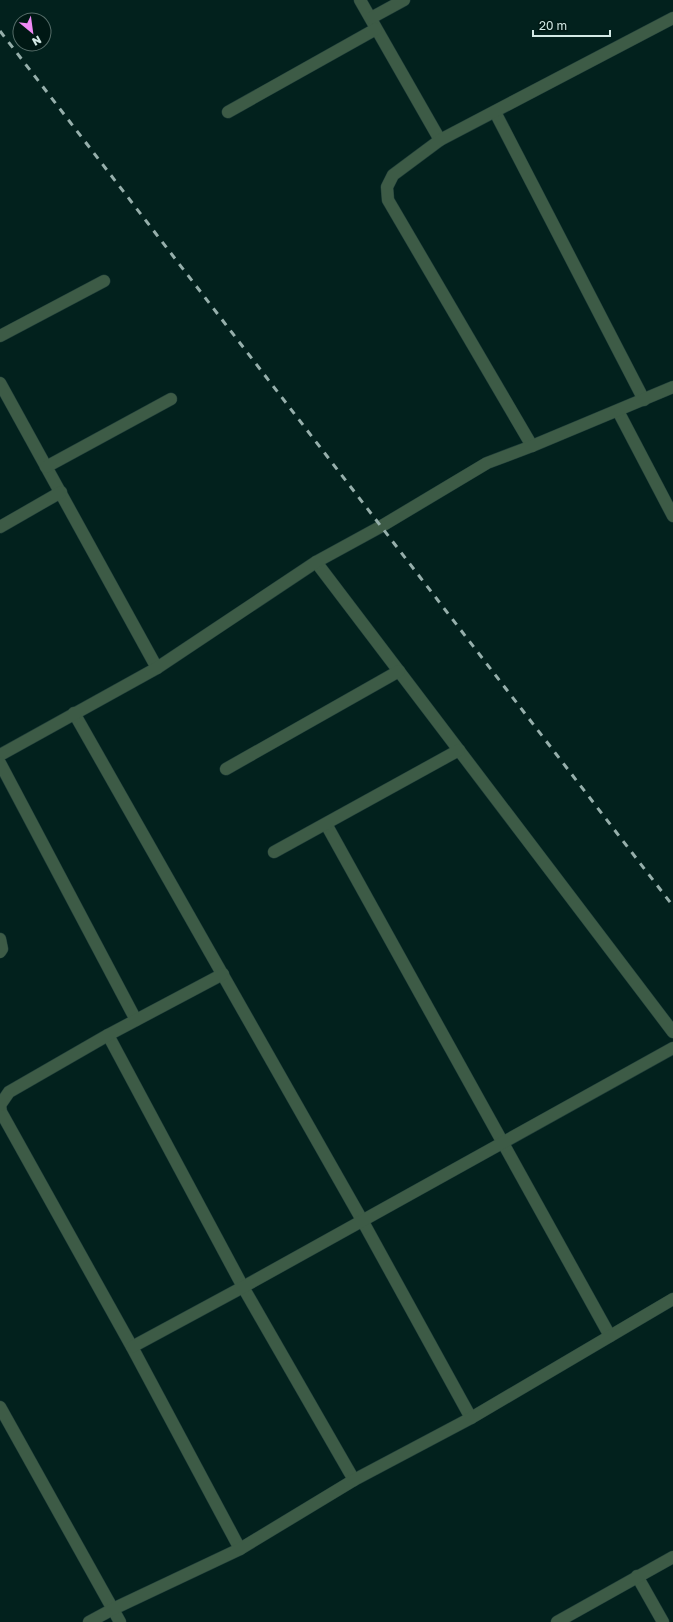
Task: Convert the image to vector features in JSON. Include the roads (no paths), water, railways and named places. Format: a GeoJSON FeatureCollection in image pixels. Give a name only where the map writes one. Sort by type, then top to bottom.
{"type":"FeatureCollection","features":[{"type":"Feature","properties":{"kind":"street"},"geometry":{"type":"LineString","coordinates":[[360,0],[440,140]]}},
{"type":"Feature","properties":{"kind":"street"},"geometry":{"type":"LineString","coordinates":[[228,112],[373,24],[404,0]]}},
{"type":"Feature","properties":{"kind":"street"},"geometry":{"type":"LineString","coordinates":[[532,446],[388,200],[387,187],[393,175],[440,140],[673,18]]}},
{"type":"Feature","properties":{"kind":"street"},"geometry":{"type":"LineString","coordinates":[[494,112],[644,400]]}},
{"type":"Feature","properties":{"kind":"street"},"geometry":{"type":"LineString","coordinates":[[0,336],[104,281]]}},
{"type":"Feature","properties":{"kind":"street"},"geometry":{"type":"LineString","coordinates":[[0,383],[157,668]]}},
{"type":"Feature","properties":{"kind":"street"},"geometry":{"type":"LineString","coordinates":[[0,754],[157,668],[316,562],[380,527],[487,463],[673,388]]}},
{"type":"Feature","properties":{"kind":"street"},"geometry":{"type":"LineString","coordinates":[[46,467],[171,399]]}},
{"type":"Feature","properties":{"kind":"street"},"geometry":{"type":"LineString","coordinates":[[618,411],[673,516]]}},
{"type":"Feature","properties":{"kind":"street"},"geometry":{"type":"LineString","coordinates":[[0,527],[61,492]]}},
{"type":"Feature","properties":{"kind":"street"},"geometry":{"type":"LineString","coordinates":[[316,562],[673,1032]]}},
{"type":"Feature","properties":{"kind":"street"},"geometry":{"type":"LineString","coordinates":[[226,769],[399,671]]}},
{"type":"Feature","properties":{"kind":"street"},"geometry":{"type":"LineString","coordinates":[[74,713],[362,1220],[471,1418]]}},
{"type":"Feature","properties":{"kind":"street"},"geometry":{"type":"LineString","coordinates":[[274,852],[459,750]]}},
{"type":"Feature","properties":{"kind":"street"},"geometry":{"type":"LineString","coordinates":[[0,763],[136,1020]]}},
{"type":"Feature","properties":{"kind":"street"},"geometry":{"type":"LineString","coordinates":[[326,824],[610,1336]]}},
{"type":"Feature","properties":{"kind":"street"},"geometry":{"type":"LineString","coordinates":[[0,939],[2,949],[0,952]]}},
{"type":"Feature","properties":{"kind":"street"},"geometry":{"type":"LineString","coordinates":[[223,974],[108,1035],[9,1092],[0,1105],[1,1112],[132,1347],[240,1549]]}},
{"type":"Feature","properties":{"kind":"street"},"geometry":{"type":"LineString","coordinates":[[108,1035],[243,1287],[354,1480]]}},
{"type":"Feature","properties":{"kind":"street"},"geometry":{"type":"LineString","coordinates":[[132,1347],[504,1143],[673,1048]]}},
{"type":"Feature","properties":{"kind":"street"},"geometry":{"type":"LineString","coordinates":[[90,1622],[113,1608],[240,1549],[354,1480],[471,1418],[673,1299]]}},
{"type":"Feature","properties":{"kind":"street"},"geometry":{"type":"LineString","coordinates":[[0,1407],[120,1622]]}},
{"type":"Feature","properties":{"kind":"street"},"geometry":{"type":"LineString","coordinates":[[557,1622],[673,1557]]}},
{"type":"Feature","properties":{"kind":"street"},"geometry":{"type":"LineString","coordinates":[[637,1576],[662,1622]]}},
{"type":"Feature","properties":{"kind":"railway"},"geometry":{"type":"LineString","coordinates":[[0,31],[673,906]]}}]}
